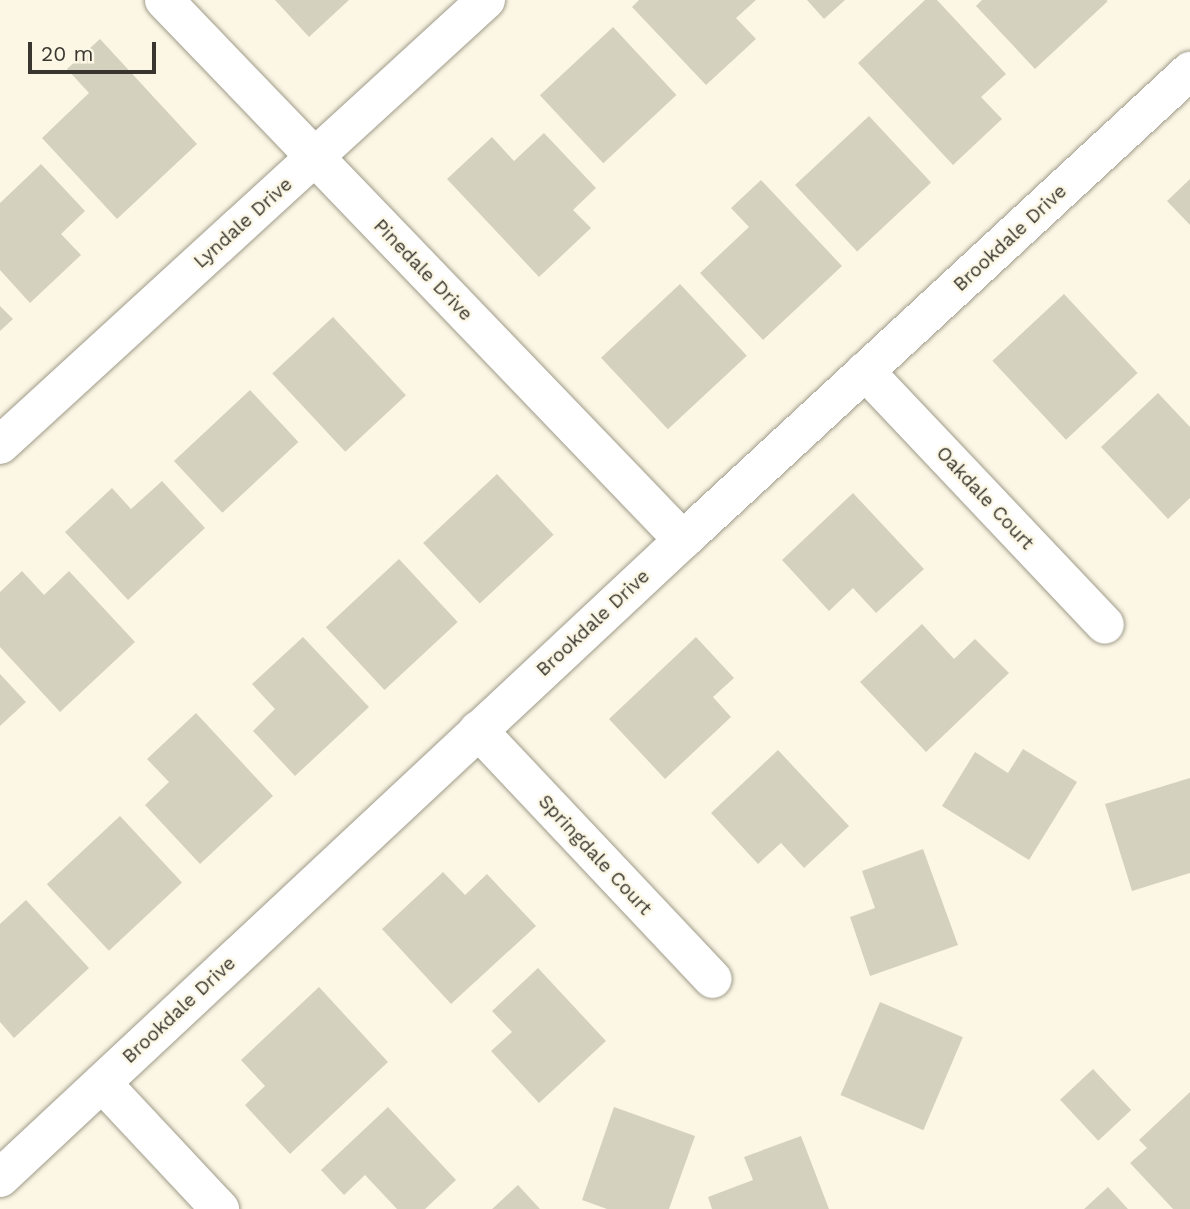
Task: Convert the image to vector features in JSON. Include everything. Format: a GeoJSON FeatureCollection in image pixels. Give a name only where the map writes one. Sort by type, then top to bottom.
{"type":"FeatureCollection","features":[{"type":"Feature","properties":{"kind":"street","name":"Pinedale Drive"},"geometry":{"type":"LineString","coordinates":[[164,0],[682,540]]}},
{"type":"Feature","properties":{"kind":"street","name":"Lyndale Drive"},"geometry":{"type":"LineString","coordinates":[[0,445],[486,0]]}},
{"type":"Feature","properties":{"kind":"street","name":"Brookdale Drive"},"geometry":{"type":"LineString","coordinates":[[0,1178],[682,540],[1190,71]]}},
{"type":"Feature","properties":{"kind":"street","name":"Oakdale Court"},"geometry":{"type":"LineString","coordinates":[[865,371],[1105,625]]}},
{"type":"Feature","properties":{"kind":"street","name":"Springdale Court"},"geometry":{"type":"LineString","coordinates":[[478,730],[713,979]]}},
{"type":"Feature","properties":{"kind":"street"},"geometry":{"type":"LineString","coordinates":[[102,1083],[220,1209]]}},
{"type":"Feature","properties":{"kind":"building"},"geometry":{"type":"Polygon","coordinates":[[[275,0],[349,0],[309,37],[275,0]]]}},
{"type":"Feature","properties":{"kind":"building"},"geometry":{"type":"Polygon","coordinates":[[[639,0],[756,0],[736,18],[756,39],[706,85],[632,7],[639,0]]]}},
{"type":"Feature","properties":{"kind":"building"},"geometry":{"type":"Polygon","coordinates":[[[807,0],[845,0],[824,19],[807,0]]]}},
{"type":"Feature","properties":{"kind":"building"},"geometry":{"type":"Polygon","coordinates":[[[925,0],[937,0],[1006,74],[981,97],[1002,119],[953,165],[858,63],[925,0]]]}},
{"type":"Feature","properties":{"kind":"building"},"geometry":{"type":"Polygon","coordinates":[[[982,0],[1108,1],[1035,69],[976,6],[982,0]]]}},
{"type":"Feature","properties":{"kind":"building"},"geometry":{"type":"Polygon","coordinates":[[[613,27],[676,95],[603,163],[540,95],[613,27]]]}},
{"type":"Feature","properties":{"kind":"building"},"geometry":{"type":"Polygon","coordinates":[[[100,39],[197,144],[117,219],[42,138],[89,93],[67,69],[100,39]]]}},
{"type":"Feature","properties":{"kind":"building"},"geometry":{"type":"Polygon","coordinates":[[[869,116],[931,183],[857,251],[795,185],[869,116]]]}},
{"type":"Feature","properties":{"kind":"building"},"geometry":{"type":"Polygon","coordinates":[[[544,133],[596,188],[573,210],[591,228],[539,277],[447,179],[492,137],[514,161],[544,133]]]}},
{"type":"Feature","properties":{"kind":"building"},"geometry":{"type":"Polygon","coordinates":[[[41,164],[85,211],[61,234],[81,255],[30,303],[0,270],[0,203],[41,164]]]}},
{"type":"Feature","properties":{"kind":"building"},"geometry":{"type":"Polygon","coordinates":[[[1190,179],[1190,225],[1167,201],[1190,179]]]}},
{"type":"Feature","properties":{"kind":"building"},"geometry":{"type":"Polygon","coordinates":[[[761,180],[842,266],[763,340],[700,273],[749,227],[731,208],[761,180]]]}},
{"type":"Feature","properties":{"kind":"building"},"geometry":{"type":"Polygon","coordinates":[[[680,284],[747,356],[668,429],[601,358],[680,284]]]}},
{"type":"Feature","properties":{"kind":"building"},"geometry":{"type":"Polygon","coordinates":[[[1064,294],[1138,373],[1066,440],[992,361],[1064,294]]]}},
{"type":"Feature","properties":{"kind":"building"},"geometry":{"type":"Polygon","coordinates":[[[0,306],[13,319],[0,331],[0,306]]]}},
{"type":"Feature","properties":{"kind":"building"},"geometry":{"type":"Polygon","coordinates":[[[333,317],[406,395],[345,452],[272,374],[333,317]]]}},
{"type":"Feature","properties":{"kind":"building"},"geometry":{"type":"Polygon","coordinates":[[[250,390],[298,442],[222,513],[174,461],[250,390]]]}},
{"type":"Feature","properties":{"kind":"building"},"geometry":{"type":"Polygon","coordinates":[[[1158,393],[1190,427],[1190,498],[1168,519],[1101,447],[1158,393]]]}},
{"type":"Feature","properties":{"kind":"building"},"geometry":{"type":"Polygon","coordinates":[[[497,474],[554,535],[480,604],[423,543],[497,474]]]}},
{"type":"Feature","properties":{"kind":"building"},"geometry":{"type":"Polygon","coordinates":[[[162,481],[205,528],[128,600],[65,532],[112,488],[131,509],[162,481]]]}},
{"type":"Feature","properties":{"kind":"building"},"geometry":{"type":"Polygon","coordinates":[[[853,493],[924,569],[876,613],[853,588],[829,611],[782,560],[853,493]]]}},
{"type":"Feature","properties":{"kind":"building"},"geometry":{"type":"Polygon","coordinates":[[[399,559],[458,622],[385,690],[326,627],[399,559]]]}},
{"type":"Feature","properties":{"kind":"building"},"geometry":{"type":"Polygon","coordinates":[[[22,571],[44,595],[69,571],[135,642],[60,712],[0,647],[0,592],[22,571]]]}},
{"type":"Feature","properties":{"kind":"building"},"geometry":{"type":"Polygon","coordinates":[[[922,624],[954,659],[975,639],[1009,673],[926,752],[860,682],[922,624]]]}},
{"type":"Feature","properties":{"kind":"building"},"geometry":{"type":"Polygon","coordinates":[[[303,637],[369,707],[295,776],[253,731],[275,709],[252,684],[303,637]]]}},
{"type":"Feature","properties":{"kind":"building"},"geometry":{"type":"Polygon","coordinates":[[[696,637],[734,678],[713,697],[731,717],[665,779],[609,719],[696,637]]]}},
{"type":"Feature","properties":{"kind":"building"},"geometry":{"type":"Polygon","coordinates":[[[0,674],[26,702],[0,726],[0,674]]]}},
{"type":"Feature","properties":{"kind":"building"},"geometry":{"type":"Polygon","coordinates":[[[196,713],[273,796],[200,864],[145,805],[169,782],[147,759],[196,713]]]}},
{"type":"Feature","properties":{"kind":"building"},"geometry":{"type":"Polygon","coordinates":[[[1023,749],[1077,782],[1029,860],[942,806],[975,752],[1008,773],[1023,749]]]}},
{"type":"Feature","properties":{"kind":"building"},"geometry":{"type":"Polygon","coordinates":[[[778,750],[849,826],[804,868],[781,843],[758,864],[711,813],[778,750]]]}},
{"type":"Feature","properties":{"kind":"building"},"geometry":{"type":"Polygon","coordinates":[[[1190,778],[1190,873],[1132,891],[1105,804],[1190,778]]]}},
{"type":"Feature","properties":{"kind":"building"},"geometry":{"type":"Polygon","coordinates":[[[120,816],[182,883],[109,951],[47,884],[120,816]]]}},
{"type":"Feature","properties":{"kind":"building"},"geometry":{"type":"Polygon","coordinates":[[[923,849],[958,945],[870,976],[850,917],[875,908],[862,871],[923,849]]]}},
{"type":"Feature","properties":{"kind":"building"},"geometry":{"type":"Polygon","coordinates":[[[443,872],[465,895],[487,874],[536,926],[451,1004],[382,929],[443,872]]]}},
{"type":"Feature","properties":{"kind":"building"},"geometry":{"type":"Polygon","coordinates":[[[26,900],[89,968],[14,1038],[0,1022],[0,924],[26,900]]]}},
{"type":"Feature","properties":{"kind":"building"},"geometry":{"type":"Polygon","coordinates":[[[538,968],[606,1041],[539,1103],[491,1051],[512,1032],[492,1011],[538,968]]]}},
{"type":"Feature","properties":{"kind":"building"},"geometry":{"type":"Polygon","coordinates":[[[319,987],[388,1062],[290,1154],[245,1105],[265,1086],[241,1060],[319,987]]]}},
{"type":"Feature","properties":{"kind":"building"},"geometry":{"type":"Polygon","coordinates":[[[880,1002],[963,1037],[923,1130],[841,1095],[880,1002]]]}},
{"type":"Feature","properties":{"kind":"building"},"geometry":{"type":"Polygon","coordinates":[[[1093,1069],[1131,1110],[1098,1141],[1060,1100],[1093,1069]]]}},
{"type":"Feature","properties":{"kind":"building"},"geometry":{"type":"Polygon","coordinates":[[[1190,1092],[1190,1209],[1173,1209],[1130,1163],[1147,1148],[1139,1140],[1190,1092]]]}},
{"type":"Feature","properties":{"kind":"building"},"geometry":{"type":"Polygon","coordinates":[[[388,1107],[456,1180],[425,1209],[397,1209],[365,1175],[344,1195],[321,1170],[388,1107]]]}},
{"type":"Feature","properties":{"kind":"building"},"geometry":{"type":"Polygon","coordinates":[[[614,1107],[695,1136],[669,1209],[607,1209],[582,1200],[614,1107]]]}},
{"type":"Feature","properties":{"kind":"building"},"geometry":{"type":"Polygon","coordinates":[[[801,1136],[829,1209],[712,1209],[708,1197],[753,1180],[744,1157],[801,1136]]]}},
{"type":"Feature","properties":{"kind":"building"},"geometry":{"type":"Polygon","coordinates":[[[518,1185],[540,1209],[492,1209],[518,1185]]]}},
{"type":"Feature","properties":{"kind":"building"},"geometry":{"type":"Polygon","coordinates":[[[1108,1187],[1128,1209],[1084,1209],[1108,1187]]]}}]}
